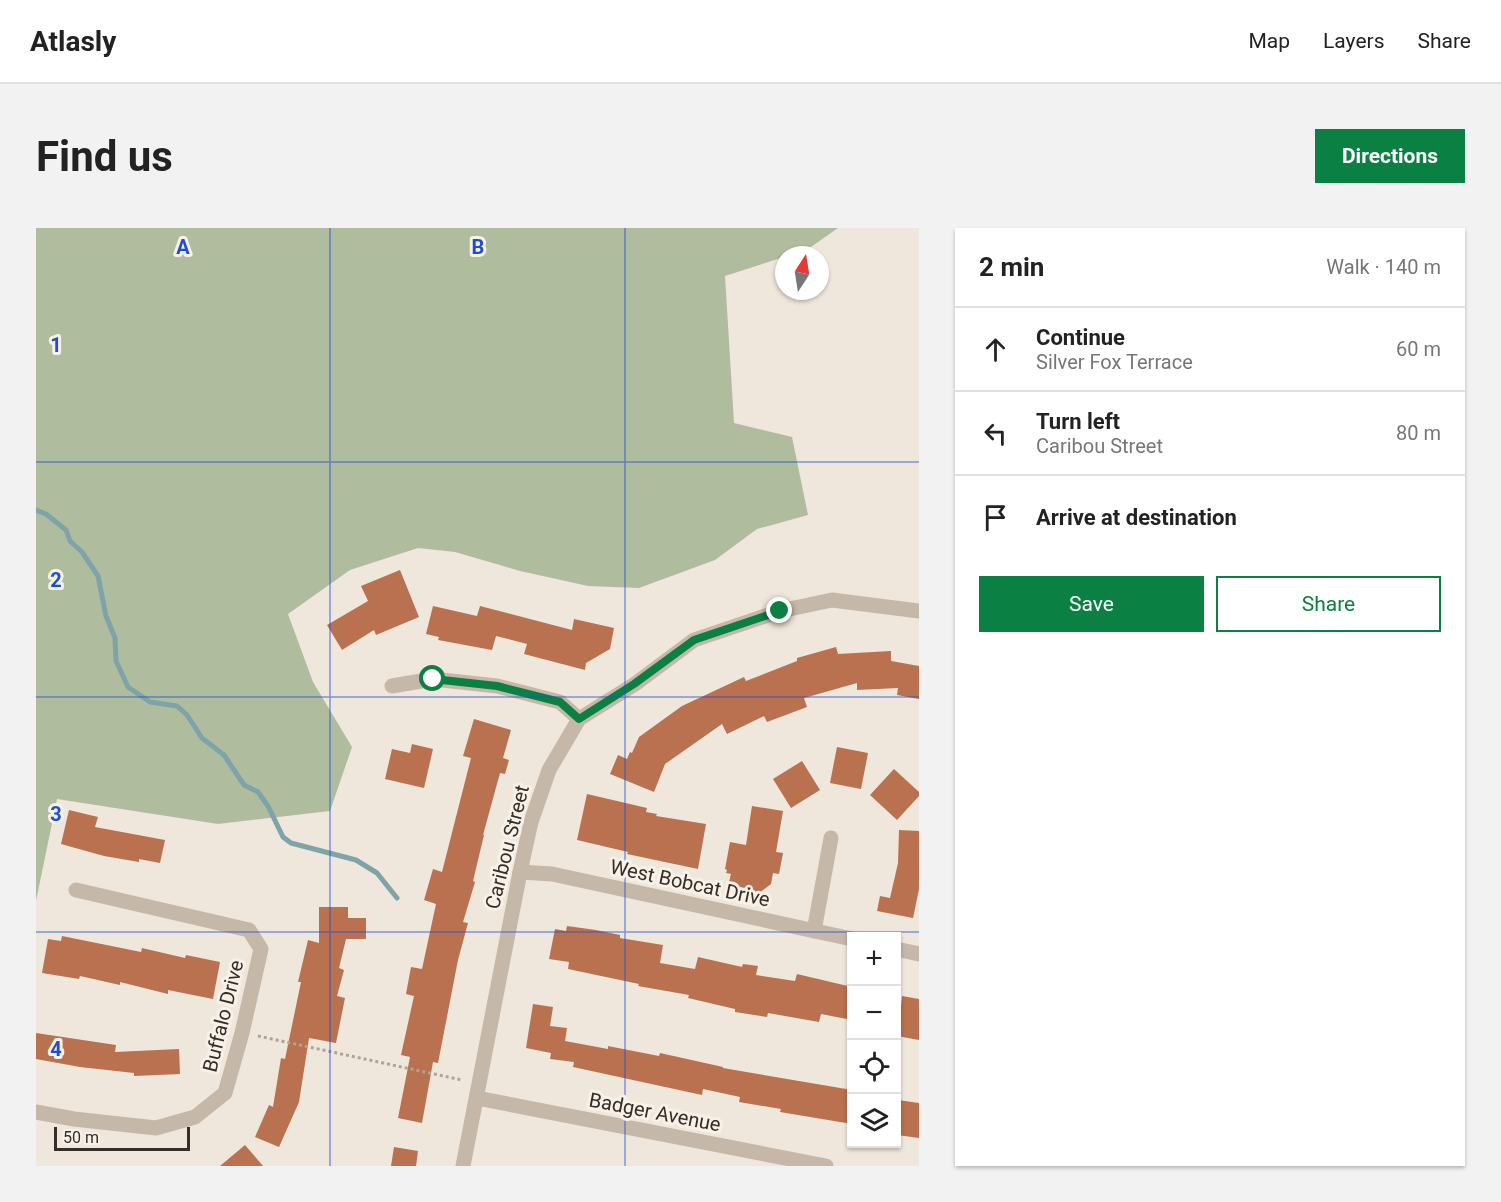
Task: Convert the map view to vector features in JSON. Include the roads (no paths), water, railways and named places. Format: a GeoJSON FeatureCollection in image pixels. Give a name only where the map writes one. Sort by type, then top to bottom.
{"type":"FeatureCollection","features":[{"type":"Feature","properties":{"kind":"street","name":"Caribou Street"},"geometry":{"type":"LineString","coordinates":[[463,1166],[531,822],[549,770],[579,719],[634,684],[694,640],[780,611],[832,600],[919,611]]}},
{"type":"Feature","properties":{"kind":"street"},"geometry":{"type":"LineString","coordinates":[[392,686],[433,679],[497,686],[560,702],[579,719]]}},
{"type":"Feature","properties":{"kind":"street"},"geometry":{"type":"LineString","coordinates":[[814,931],[831,838]]}},
{"type":"Feature","properties":{"kind":"street","name":"West Bobcat Drive"},"geometry":{"type":"LineString","coordinates":[[520,872],[552,874],[847,938]]}},
{"type":"Feature","properties":{"kind":"street","name":"Buffalo Drive"},"geometry":{"type":"LineString","coordinates":[[36,1112],[74,1119],[156,1128],[195,1118],[225,1094],[242,1033],[261,949],[249,930],[76,890]]}},
{"type":"Feature","properties":{"kind":"street"},"geometry":{"type":"LineString","coordinates":[[901,950],[919,954]]}},
{"type":"Feature","properties":{"kind":"street","name":"Badger Avenue"},"geometry":{"type":"LineString","coordinates":[[477,1098],[825,1166]]}},
{"type":"Feature","properties":{"kind":"waterway"},"geometry":{"type":"LineString","coordinates":[[36,510],[46,514],[66,530],[70,541],[82,552],[98,576],[106,616],[115,638],[116,661],[128,687],[150,702],[177,706],[187,715],[202,738],[224,755],[244,785],[258,792],[268,806],[283,837],[291,843],[356,860],[377,873],[397,898]]}}]}
